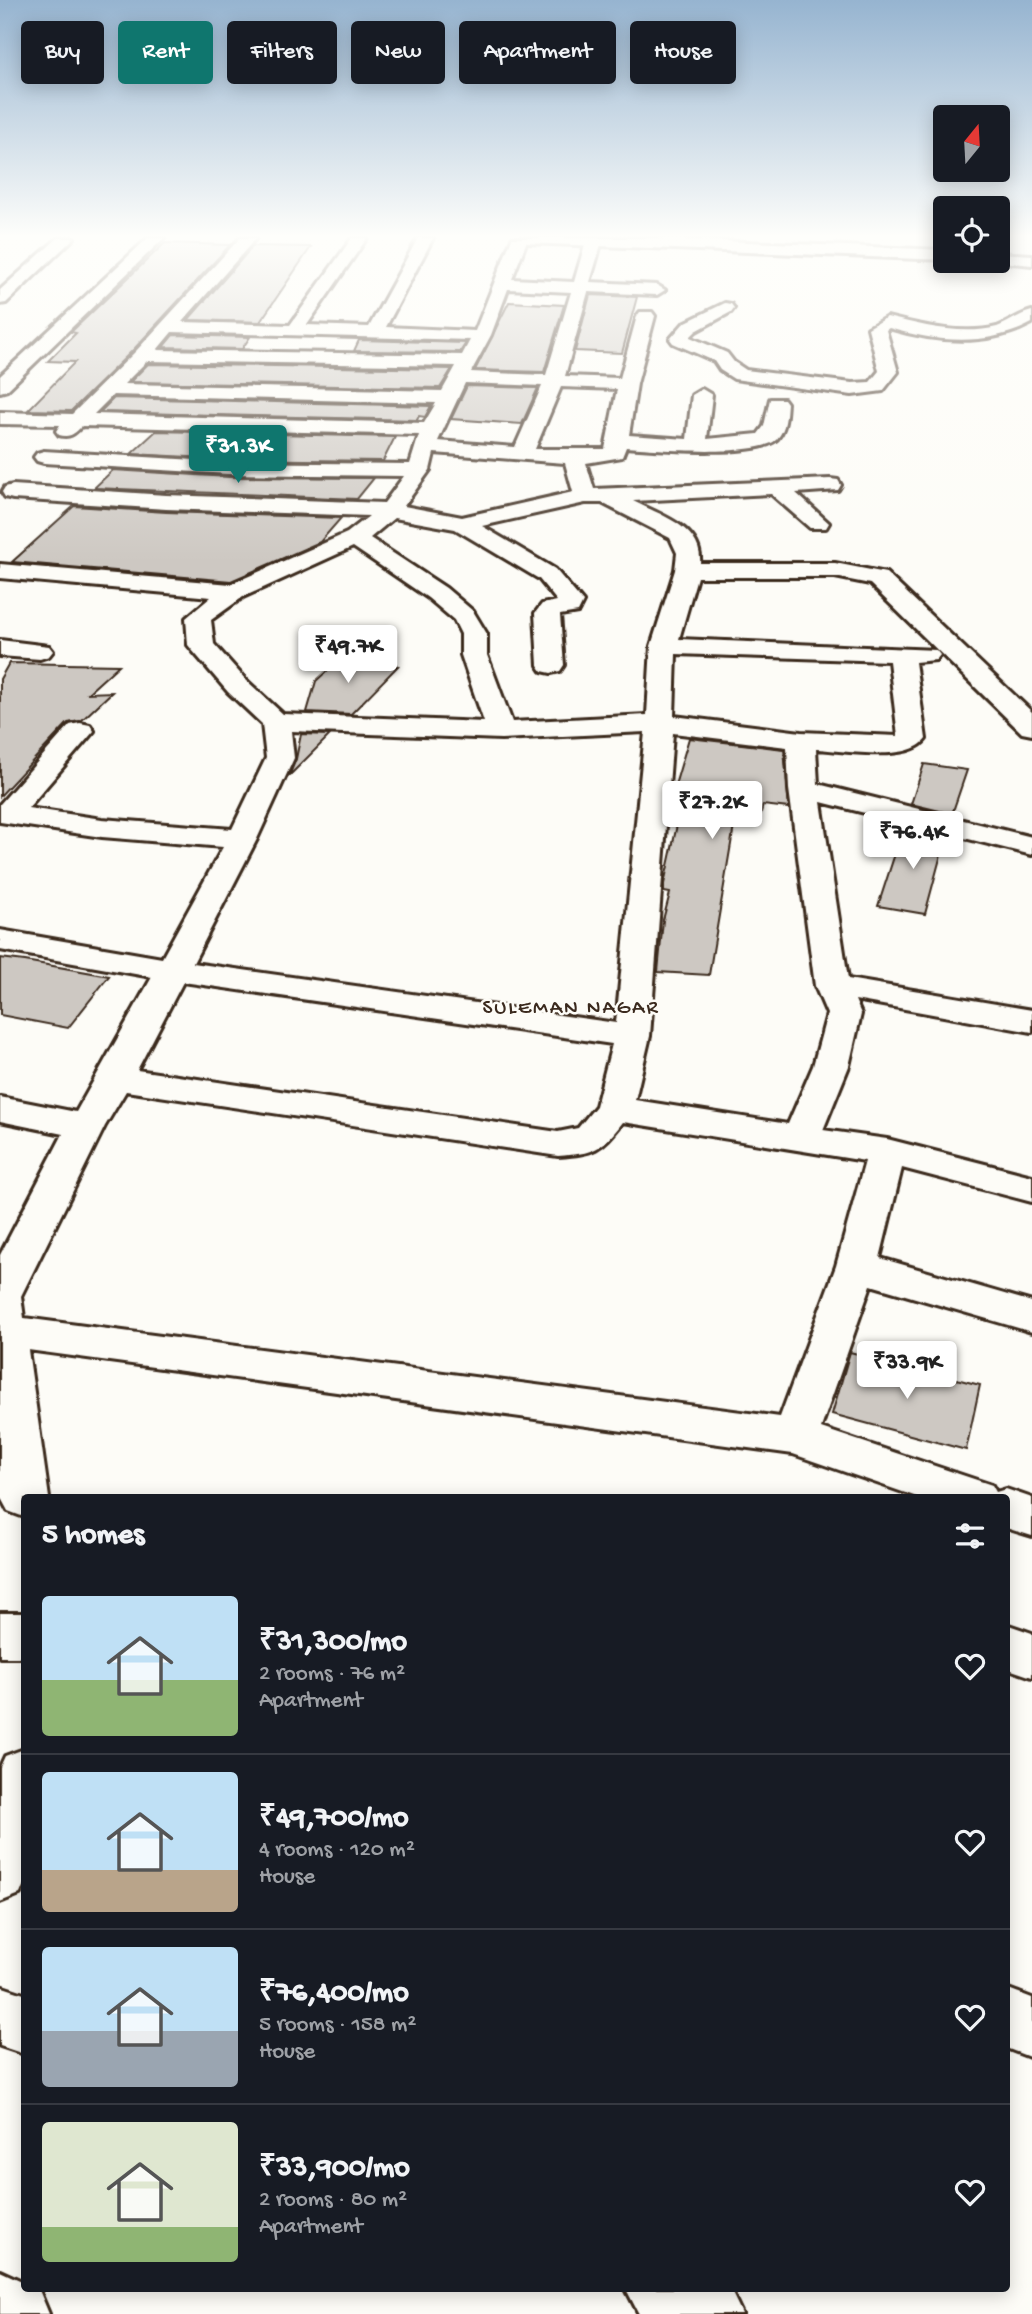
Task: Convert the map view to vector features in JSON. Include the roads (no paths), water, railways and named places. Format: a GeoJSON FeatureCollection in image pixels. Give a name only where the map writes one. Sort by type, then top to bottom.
{"type":"FeatureCollection","features":[{"type":"Feature","properties":{"kind":"street"},"geometry":{"type":"LineString","coordinates":[[1,384],[42,346]]}},
{"type":"Feature","properties":{"kind":"street"},"geometry":{"type":"LineString","coordinates":[[6,499],[76,421],[150,346]]}},
{"type":"Feature","properties":{"kind":"street"},"geometry":{"type":"LineString","coordinates":[[476,346],[447,397],[425,448],[390,510],[355,538],[234,592],[198,618],[201,645],[237,686],[276,722],[501,732],[660,723],[801,740],[904,746],[912,739],[901,655]]}},
{"type":"Feature","properties":{"kind":"street"},"geometry":{"type":"LineString","coordinates":[[523,453],[554,381],[564,346]]}},
{"type":"Feature","properties":{"kind":"street"},"geometry":{"type":"LineString","coordinates":[[0,418],[76,421],[425,448],[612,455],[615,453],[638,346]]}},
{"type":"Feature","properties":{"kind":"street"},"geometry":{"type":"LineString","coordinates":[[694,346],[721,358],[727,366],[741,375],[852,389],[876,387],[889,372],[882,346]]}},
{"type":"Feature","properties":{"kind":"street"},"geometry":{"type":"LineString","coordinates":[[142,355],[462,369],[554,381],[628,384]]}},
{"type":"Feature","properties":{"kind":"street"},"geometry":{"type":"LineString","coordinates":[[109,389],[447,397]]}},
{"type":"Feature","properties":{"kind":"street"},"geometry":{"type":"LineString","coordinates":[[696,446],[702,395]]}},
{"type":"Feature","properties":{"kind":"street"},"geometry":{"type":"LineString","coordinates":[[617,440],[696,446],[768,438],[772,433],[778,403]]}},
{"type":"Feature","properties":{"kind":"street"},"geometry":{"type":"LineString","coordinates":[[44,457],[229,468],[425,448]]}},
{"type":"Feature","properties":{"kind":"street"},"geometry":{"type":"LineString","coordinates":[[115,1078],[558,1144],[580,1142],[591,1137],[614,1109],[632,1036],[660,723],[664,646],[687,570],[689,553],[680,534],[596,496],[573,455]]}},
{"type":"Feature","properties":{"kind":"street"},"geometry":{"type":"LineString","coordinates":[[462,524],[596,496],[830,485]]}},
{"type":"Feature","properties":{"kind":"street"},"geometry":{"type":"LineString","coordinates":[[776,488],[818,523]]}},
{"type":"Feature","properties":{"kind":"street"},"geometry":{"type":"LineString","coordinates":[[6,499],[390,510],[462,524],[547,574],[571,602],[569,607],[551,608],[547,613],[551,665]]}},
{"type":"Feature","properties":{"kind":"street"},"geometry":{"type":"LineString","coordinates":[[355,538],[437,593],[464,616],[474,634],[474,655],[501,732]]}},
{"type":"Feature","properties":{"kind":"street"},"geometry":{"type":"LineString","coordinates":[[687,570],[835,570],[878,578],[1032,727]]}},
{"type":"Feature","properties":{"kind":"street"},"geometry":{"type":"LineString","coordinates":[[0,571],[234,592]]}},
{"type":"Feature","properties":{"kind":"street"},"geometry":{"type":"LineString","coordinates":[[664,646],[960,656]]}},
{"type":"Feature","properties":{"kind":"street"},"geometry":{"type":"LineString","coordinates":[[0,648],[40,652]]}},
{"type":"Feature","properties":{"kind":"street"},"geometry":{"type":"LineString","coordinates":[[25,1494],[2,1308],[86,1126],[173,970],[242,839],[280,758],[276,722]]}},
{"type":"Feature","properties":{"kind":"street"},"geometry":{"type":"LineString","coordinates":[[3,813],[80,731]]}},
{"type":"Feature","properties":{"kind":"street"},"geometry":{"type":"LineString","coordinates":[[801,740],[804,789],[832,986],[844,1014],[831,1066],[801,1137]]}},
{"type":"Feature","properties":{"kind":"street"},"geometry":{"type":"LineString","coordinates":[[804,789],[1032,846]]}},
{"type":"Feature","properties":{"kind":"street"},"geometry":{"type":"LineString","coordinates":[[3,813],[102,828],[242,839]]}},
{"type":"Feature","properties":{"kind":"street"},"geometry":{"type":"LineString","coordinates":[[0,940],[173,970],[632,1036]]}},
{"type":"Feature","properties":{"kind":"street"},"geometry":{"type":"LineString","coordinates":[[832,986],[1032,1021]]}},
{"type":"Feature","properties":{"kind":"street"},"geometry":{"type":"LineString","coordinates":[[0,1109],[86,1126]]}},
{"type":"Feature","properties":{"kind":"street"},"geometry":{"type":"LineString","coordinates":[[614,1109],[887,1152],[1032,1189]]}},
{"type":"Feature","properties":{"kind":"street"},"geometry":{"type":"LineString","coordinates":[[795,1437],[856,1266],[887,1152]]}},
{"type":"Feature","properties":{"kind":"street"},"geometry":{"type":"LineString","coordinates":[[856,1266],[1032,1317]]}},
{"type":"Feature","properties":{"kind":"street"},"geometry":{"type":"LineString","coordinates":[[2,1308],[795,1437],[963,1494]]}},
{"type":"Feature","properties":{"kind":"street"},"geometry":{"type":"LineString","coordinates":[[1010,1509],[1032,1517]]}},
{"type":"Feature","properties":{"kind":"street"},"geometry":{"type":"LineString","coordinates":[[0,1635],[21,1635]]}},
{"type":"Feature","properties":{"kind":"street"},"geometry":{"type":"LineString","coordinates":[[1010,1647],[1032,1655]]}},
{"type":"Feature","properties":{"kind":"street"},"geometry":{"type":"LineString","coordinates":[[0,1875],[21,1787]]}},
{"type":"Feature","properties":{"kind":"street"},"geometry":{"type":"LineString","coordinates":[[0,2016],[21,2023]]}},
{"type":"Feature","properties":{"kind":"street"},"geometry":{"type":"LineString","coordinates":[[1010,2020],[1032,2028]]}},
{"type":"Feature","properties":{"kind":"street"},"geometry":{"type":"LineString","coordinates":[[666,2292],[708,2314]]}},
{"type":"Feature","properties":{"kind":"street"},"geometry":{"type":"LineString","coordinates":[[0,2305],[15,2314]]}},
{"type":"Feature","properties":{"kind":"district","name":"SULEMAN NAGAR"},"geometry":{"type":"Point","coordinates":[571,1006]}}]}
